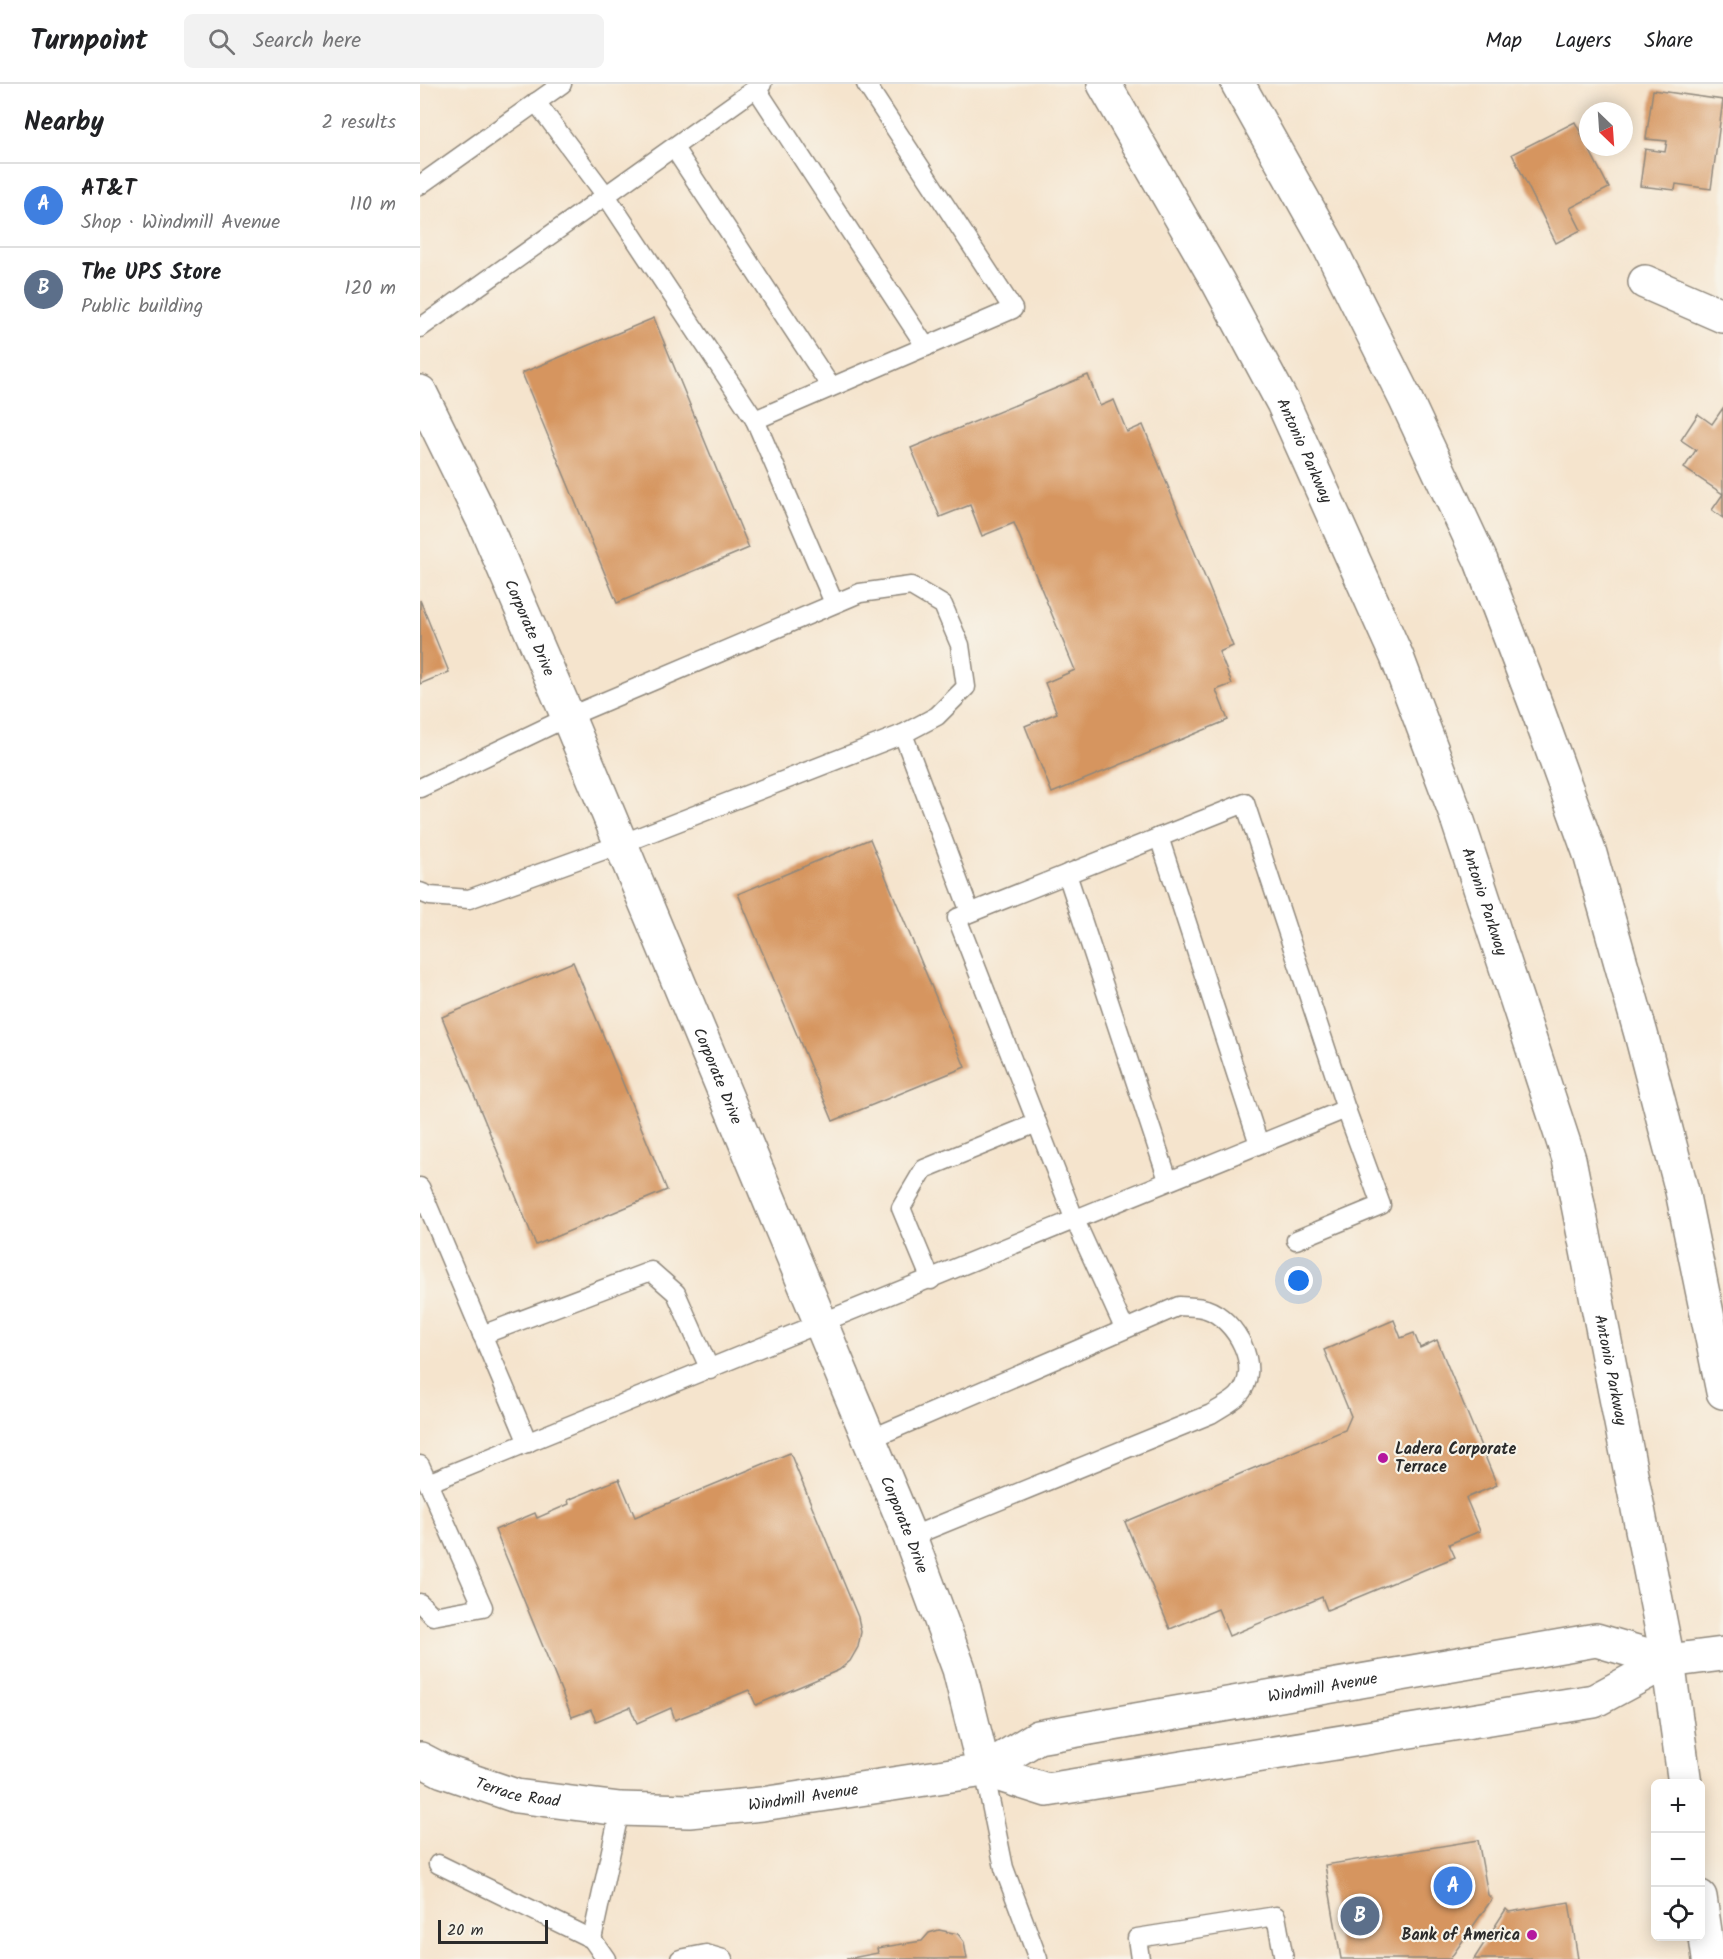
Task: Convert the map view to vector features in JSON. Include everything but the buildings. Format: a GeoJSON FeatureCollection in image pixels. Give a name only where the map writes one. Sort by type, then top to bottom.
{"type":"FeatureCollection","features":[{"type":"Feature","properties":{"kind":"street","name":"Antonio Parkway"},"geometry":{"type":"LineString","coordinates":[[1104,84],[1218,282],[1283,403],[1397,657],[1454,809],[1569,1159],[1668,1661],[1684,1779]]}},
{"type":"Feature","properties":{"kind":"street"},"geometry":{"type":"LineString","coordinates":[[1238,84],[1329,246],[1405,398],[1481,561],[1537,708],[1590,854],[1641,1034],[1682,1191],[1723,1392]]}},
{"type":"Feature","properties":{"kind":"street"},"geometry":{"type":"LineString","coordinates":[[1644,282],[1723,316]]}},
{"type":"Feature","properties":{"kind":"street","name":"Corporate Drive"},"geometry":{"type":"LineString","coordinates":[[420,392],[484,522],[568,717],[819,1325],[910,1537],[959,1669],[984,1770]]}},
{"type":"Feature","properties":{"kind":"street","name":"Windmill Avenue"},"geometry":{"type":"LineString","coordinates":[[620,1809],[688,1811],[762,1804],[984,1770],[1038,1737],[1596,1640],[1668,1661]]}},
{"type":"Feature","properties":{"kind":"street","name":"Windmill Avenue"},"geometry":{"type":"LineString","coordinates":[[984,1770],[1047,1790],[1594,1701],[1668,1661],[1723,1654]]}},
{"type":"Feature","properties":{"kind":"street","name":"Terrace Road"},"geometry":{"type":"LineString","coordinates":[[420,1759],[443,1771],[516,1796],[620,1809]]}},
{"type":"Feature","properties":{"kind":"street"},"geometry":{"type":"LineString","coordinates":[[1705,1928],[1709,1959]]}},
{"type":"Feature","properties":{"kind":"lane"},"geometry":{"type":"LineString","coordinates":[[420,185],[562,84]]}},
{"type":"Feature","properties":{"kind":"lane"},"geometry":{"type":"LineString","coordinates":[[755,420],[1013,309],[866,84]]}},
{"type":"Feature","properties":{"kind":"lane"},"geometry":{"type":"LineString","coordinates":[[420,328],[607,197],[759,86],[927,347]]}},
{"type":"Feature","properties":{"kind":"lane"},"geometry":{"type":"LineString","coordinates":[[536,102],[607,197],[755,420],[834,603]]}},
{"type":"Feature","properties":{"kind":"lane"},"geometry":{"type":"LineString","coordinates":[[674,148],[831,387]]}},
{"type":"Feature","properties":{"kind":"lane"},"geometry":{"type":"LineString","coordinates":[[420,788],[568,717],[860,593],[911,586],[943,604],[960,645],[966,687],[937,716],[903,735],[621,844],[469,899],[430,896],[420,892]]}},
{"type":"Feature","properties":{"kind":"lane"},"geometry":{"type":"LineString","coordinates":[[903,735],[970,912]]}},
{"type":"Feature","properties":{"kind":"lane"},"geometry":{"type":"LineString","coordinates":[[1124,1328],[1074,1218],[957,918],[1245,803],[1346,1108],[1382,1205],[1296,1240]]}},
{"type":"Feature","properties":{"kind":"lane"},"geometry":{"type":"LineString","coordinates":[[1159,837],[1259,1144]]}},
{"type":"Feature","properties":{"kind":"lane"},"geometry":{"type":"LineString","coordinates":[[1067,874],[1168,1180]]}},
{"type":"Feature","properties":{"kind":"lane"},"geometry":{"type":"LineString","coordinates":[[428,1484],[931,1280],[1074,1218],[1346,1108]]}},
{"type":"Feature","properties":{"kind":"lane"},"geometry":{"type":"LineString","coordinates":[[931,1280],[901,1208],[924,1169],[1036,1123]]}},
{"type":"Feature","properties":{"kind":"lane"},"geometry":{"type":"LineString","coordinates":[[420,1187],[528,1443]]}},
{"type":"Feature","properties":{"kind":"lane"},"geometry":{"type":"LineString","coordinates":[[482,1335],[651,1271],[676,1293],[710,1370]]}},
{"type":"Feature","properties":{"kind":"lane"},"geometry":{"type":"LineString","coordinates":[[868,1440],[1179,1306],[1207,1309],[1229,1324],[1245,1348],[1249,1369],[1239,1394],[1211,1414],[910,1537]]}},
{"type":"Feature","properties":{"kind":"lane"},"geometry":{"type":"LineString","coordinates":[[420,1465],[483,1607],[433,1616],[420,1603]]}},
{"type":"Feature","properties":{"kind":"lane"},"geometry":{"type":"LineString","coordinates":[[984,1770],[1004,1868],[1038,1959]]}},
{"type":"Feature","properties":{"kind":"lane"},"geometry":{"type":"LineString","coordinates":[[592,1939],[620,1809]]}},
{"type":"Feature","properties":{"kind":"lane"},"geometry":{"type":"LineString","coordinates":[[438,1864],[592,1939],[606,1959]]}},
{"type":"Feature","properties":{"kind":"lane"},"geometry":{"type":"LineString","coordinates":[[1140,1959],[1137,1938],[1276,1916],[1284,1959]]}},
{"type":"Feature","properties":{"kind":"lane"},"geometry":{"type":"LineString","coordinates":[[680,1959],[706,1954],[723,1959]]}},
{"type":"Feature","properties":{"kind":"place","name":"Ladera Corporate Terrace"},"geometry":{"type":"Point","coordinates":[1383,1458]}},
{"type":"Feature","properties":{"kind":"place","name":"AT&T"},"geometry":{"type":"Point","coordinates":[1453,1886]}},
{"type":"Feature","properties":{"kind":"place","name":"The UPS Store"},"geometry":{"type":"Point","coordinates":[1360,1916]}},
{"type":"Feature","properties":{"kind":"place","name":"Bank of America"},"geometry":{"type":"Point","coordinates":[1532,1935]}}]}
